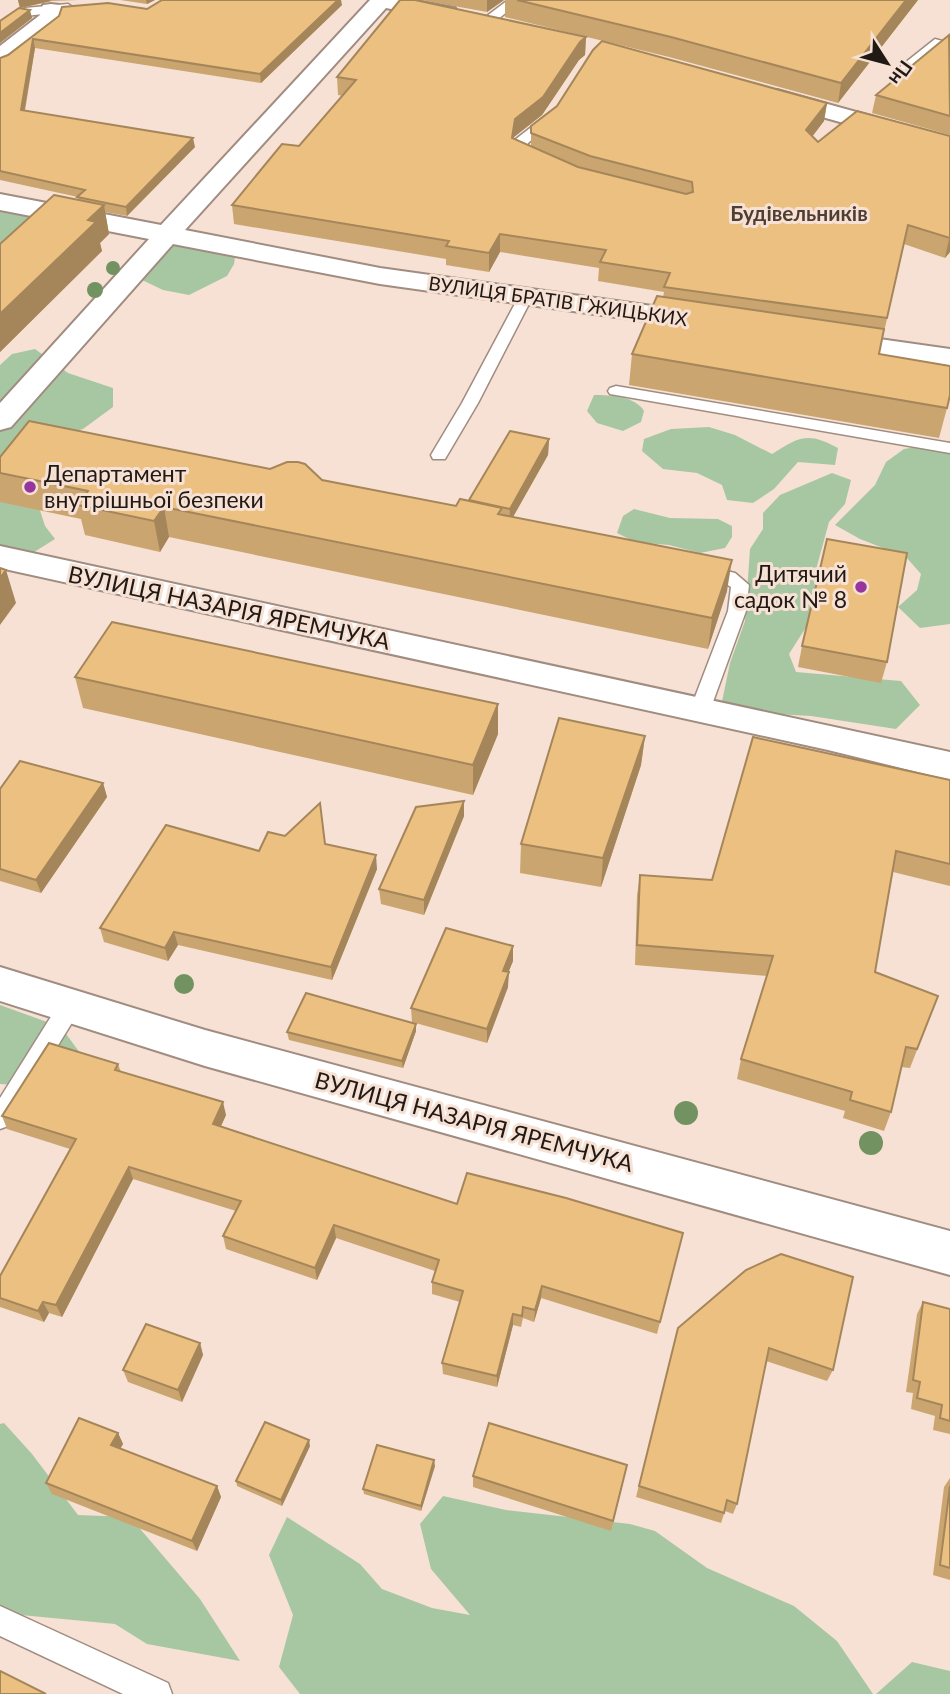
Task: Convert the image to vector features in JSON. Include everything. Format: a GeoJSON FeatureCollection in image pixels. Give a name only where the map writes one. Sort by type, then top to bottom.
{"type":"FeatureCollection","features":[{"type":"Feature","properties":{"kind":"street"},"geometry":{"type":"LineString","coordinates":[[0,421],[381,1],[512,28]]}},
{"type":"Feature","properties":{"kind":"street"},"geometry":{"type":"LineString","coordinates":[[0,57],[51,17],[51,10]]}},
{"type":"Feature","properties":{"kind":"street"},"geometry":{"type":"LineString","coordinates":[[755,91],[950,146]]}},
{"type":"Feature","properties":{"kind":"street","name":"ВУЛИЦЯ БРАТІВ ҐЖИЦЬКИХ"},"geometry":{"type":"LineString","coordinates":[[0,202],[380,276],[730,325]]}},
{"type":"Feature","properties":{"kind":"street"},"geometry":{"type":"LineString","coordinates":[[799,335],[950,358]]}},
{"type":"Feature","properties":{"kind":"street","name":"ВУЛИЦЯ НАЗАРІЯ ЯРЕМЧУКА"},"geometry":{"type":"LineString","coordinates":[[0,557],[950,766]]}},
{"type":"Feature","properties":{"kind":"street","name":"ВУЛИЦЯ НАЗАРІЯ ЯРЕМЧУКА"},"geometry":{"type":"LineString","coordinates":[[0,984],[205,1048],[950,1253]]}},
{"type":"Feature","properties":{"kind":"lane"},"geometry":{"type":"LineString","coordinates":[[487,22],[515,0]]}},
{"type":"Feature","properties":{"kind":"lane"},"geometry":{"type":"LineString","coordinates":[[25,12],[76,6]]}},
{"type":"Feature","properties":{"kind":"lane"},"geometry":{"type":"LineString","coordinates":[[905,69],[935,43],[950,47]]}},
{"type":"Feature","properties":{"kind":"lane"},"geometry":{"type":"LineString","coordinates":[[546,165],[521,155],[521,142],[549,120],[562,102]]}},
{"type":"Feature","properties":{"kind":"lane"},"geometry":{"type":"LineString","coordinates":[[439,455],[470,403],[526,296]]}},
{"type":"Feature","properties":{"kind":"lane"},"geometry":{"type":"LineString","coordinates":[[616,391],[950,448]]}},
{"type":"Feature","properties":{"kind":"lane"},"geometry":{"type":"LineString","coordinates":[[679,566],[729,577],[740,585],[737,611],[701,710]]}},
{"type":"Feature","properties":{"kind":"lane"},"geometry":{"type":"LineString","coordinates":[[0,1119],[70,1006]]}},
{"type":"Feature","properties":{"kind":"lane"},"geometry":{"type":"LineString","coordinates":[[0,1621],[157,1694]]}},
{"type":"Feature","properties":{"kind":"green space"},"geometry":{"type":"Polygon","coordinates":[[[0,206],[46,218],[0,265],[0,206]]]}},
{"type":"Feature","properties":{"kind":"green space"},"geometry":{"type":"Polygon","coordinates":[[[173,243],[237,243],[234,264],[227,276],[189,295],[163,290],[140,279],[173,243]]]}},
{"type":"Feature","properties":{"kind":"green space"},"geometry":{"type":"Polygon","coordinates":[[[35,349],[68,373],[113,388],[113,407],[83,429],[59,436],[37,501],[45,526],[55,539],[31,554],[0,551],[0,365],[12,354],[35,349]]]}},
{"type":"Feature","properties":{"kind":"green space"},"geometry":{"type":"Polygon","coordinates":[[[594,395],[614,396],[635,402],[644,411],[641,422],[623,431],[597,423],[587,411],[594,395]]]}},
{"type":"Feature","properties":{"kind":"green space"},"geometry":{"type":"Polygon","coordinates":[[[709,427],[735,435],[772,454],[797,440],[819,440],[838,448],[835,465],[798,462],[774,489],[753,503],[727,500],[722,485],[697,473],[663,469],[642,451],[644,439],[671,429],[709,427]]]}},
{"type":"Feature","properties":{"kind":"green space"},"geometry":{"type":"Polygon","coordinates":[[[950,441],[950,624],[920,628],[898,607],[917,590],[921,574],[906,557],[860,539],[835,525],[875,485],[886,462],[904,449],[950,441]]]}},
{"type":"Feature","properties":{"kind":"green space"},"geometry":{"type":"Polygon","coordinates":[[[832,473],[851,480],[845,504],[829,522],[817,566],[816,596],[810,621],[789,654],[796,672],[901,681],[920,705],[896,729],[811,716],[720,711],[730,663],[745,621],[750,549],[763,529],[763,513],[780,495],[832,473]]]}},
{"type":"Feature","properties":{"kind":"green space"},"geometry":{"type":"Polygon","coordinates":[[[634,509],[670,518],[718,519],[732,526],[732,537],[725,548],[700,553],[669,545],[635,542],[617,533],[623,516],[634,509]]]}},
{"type":"Feature","properties":{"kind":"green space"},"geometry":{"type":"Polygon","coordinates":[[[0,1005],[61,1027],[80,1053],[16,1085],[0,1084],[0,1005]]]}},
{"type":"Feature","properties":{"kind":"green space"},"geometry":{"type":"Polygon","coordinates":[[[4,1423],[32,1454],[78,1515],[130,1517],[200,1599],[240,1661],[147,1644],[115,1624],[0,1613],[0,1424],[4,1423]]]}},
{"type":"Feature","properties":{"kind":"green space"},"geometry":{"type":"Polygon","coordinates":[[[443,1496],[506,1510],[630,1524],[655,1531],[707,1568],[794,1606],[837,1641],[873,1694],[300,1694],[279,1667],[293,1615],[269,1555],[287,1517],[360,1564],[382,1589],[432,1608],[470,1615],[431,1569],[420,1524],[443,1496]]]}},
{"type":"Feature","properties":{"kind":"green space"},"geometry":{"type":"Polygon","coordinates":[[[912,1662],[950,1671],[950,1694],[876,1694],[912,1662]]]}},
{"type":"Feature","properties":{"kind":"building"},"geometry":{"type":"Polygon","coordinates":[[[162,0],[338,0],[260,74],[33,39],[21,110],[193,138],[126,207],[77,197],[85,190],[0,171],[0,58],[8,55],[59,16],[62,7],[108,3],[147,9],[162,0]]]}},
{"type":"Feature","properties":{"kind":"building"},"geometry":{"type":"Polygon","coordinates":[[[400,0],[415,0],[586,37],[543,97],[515,119],[512,138],[578,167],[686,194],[693,192],[692,182],[590,156],[531,133],[531,126],[557,106],[593,50],[602,41],[827,103],[806,130],[818,142],[857,111],[950,136],[950,238],[908,225],[887,318],[664,287],[670,273],[600,262],[606,250],[500,234],[489,253],[446,246],[449,241],[232,205],[282,144],[299,146],[356,80],[337,77],[400,0]]]}},
{"type":"Feature","properties":{"kind":"building"},"geometry":{"type":"Polygon","coordinates":[[[517,0],[906,0],[841,83],[671,37],[517,0]]]}},
{"type":"Feature","properties":{"kind":"building"},"geometry":{"type":"Polygon","coordinates":[[[19,8],[30,10],[0,33],[0,21],[19,8]]]}},
{"type":"Feature","properties":{"kind":"building"},"geometry":{"type":"Polygon","coordinates":[[[949,35],[950,116],[876,95],[949,35]]]}},
{"type":"Feature","properties":{"kind":"building"},"geometry":{"type":"Polygon","coordinates":[[[54,195],[104,205],[88,220],[96,222],[0,314],[0,244],[54,195]]]}},
{"type":"Feature","properties":{"kind":"building"},"geometry":{"type":"Polygon","coordinates":[[[657,296],[884,329],[879,354],[950,366],[947,408],[632,354],[657,296]]]}},
{"type":"Feature","properties":{"kind":"building"},"geometry":{"type":"Polygon","coordinates":[[[29,421],[270,469],[287,462],[298,462],[305,464],[322,480],[456,506],[460,499],[502,508],[498,514],[732,560],[712,618],[164,507],[154,521],[78,505],[88,491],[0,473],[0,457],[29,421]]]}},
{"type":"Feature","properties":{"kind":"building"},"geometry":{"type":"Polygon","coordinates":[[[510,431],[549,439],[510,509],[469,500],[510,431]]]}},
{"type":"Feature","properties":{"kind":"building"},"geometry":{"type":"Polygon","coordinates":[[[827,539],[907,553],[887,662],[802,646],[827,539]]]}},
{"type":"Feature","properties":{"kind":"building"},"geometry":{"type":"Polygon","coordinates":[[[112,622],[498,704],[473,765],[75,677],[112,622]]]}},
{"type":"Feature","properties":{"kind":"building"},"geometry":{"type":"Polygon","coordinates":[[[559,718],[645,736],[603,858],[521,844],[559,718]]]}},
{"type":"Feature","properties":{"kind":"building"},"geometry":{"type":"Polygon","coordinates":[[[753,737],[950,780],[950,864],[896,851],[875,972],[938,996],[917,1049],[906,1047],[891,1112],[850,1100],[852,1092],[741,1059],[773,956],[637,945],[640,875],[712,880],[753,737]]]}},
{"type":"Feature","properties":{"kind":"building"},"geometry":{"type":"Polygon","coordinates":[[[20,761],[103,783],[36,880],[0,869],[0,789],[20,761]]]}},
{"type":"Feature","properties":{"kind":"building"},"geometry":{"type":"Polygon","coordinates":[[[464,801],[424,900],[379,889],[416,807],[464,801]]]}},
{"type":"Feature","properties":{"kind":"building"},"geometry":{"type":"Polygon","coordinates":[[[320,803],[325,844],[376,855],[331,967],[174,932],[165,948],[100,928],[166,825],[259,851],[268,832],[285,836],[320,803]]]}},
{"type":"Feature","properties":{"kind":"building"},"geometry":{"type":"Polygon","coordinates":[[[446,928],[513,946],[503,971],[509,972],[487,1029],[411,1008],[446,928]]]}},
{"type":"Feature","properties":{"kind":"building"},"geometry":{"type":"Polygon","coordinates":[[[306,993],[416,1024],[402,1061],[287,1032],[306,993]]]}},
{"type":"Feature","properties":{"kind":"building"},"geometry":{"type":"Polygon","coordinates":[[[49,1043],[118,1064],[115,1070],[223,1102],[213,1124],[457,1204],[467,1173],[566,1198],[683,1233],[660,1322],[542,1286],[535,1310],[523,1307],[522,1316],[513,1314],[497,1376],[442,1363],[463,1291],[432,1282],[439,1260],[334,1225],[315,1268],[223,1236],[241,1201],[129,1167],[56,1305],[43,1302],[38,1311],[0,1298],[0,1276],[76,1139],[2,1116],[49,1043]]]}},
{"type":"Feature","properties":{"kind":"building"},"geometry":{"type":"Polygon","coordinates":[[[781,1254],[853,1277],[833,1370],[769,1348],[737,1504],[727,1500],[724,1513],[639,1486],[678,1328],[746,1270],[781,1254]]]}},
{"type":"Feature","properties":{"kind":"building"},"geometry":{"type":"Polygon","coordinates":[[[923,1302],[950,1309],[950,1421],[940,1418],[942,1405],[917,1398],[920,1382],[913,1380],[923,1302]]]}},
{"type":"Feature","properties":{"kind":"building"},"geometry":{"type":"Polygon","coordinates":[[[146,1324],[200,1343],[178,1390],[123,1370],[146,1324]]]}},
{"type":"Feature","properties":{"kind":"building"},"geometry":{"type":"Polygon","coordinates":[[[79,1418],[118,1433],[111,1445],[217,1486],[192,1541],[46,1483],[79,1418]]]}},
{"type":"Feature","properties":{"kind":"building"},"geometry":{"type":"Polygon","coordinates":[[[265,1422],[309,1440],[281,1500],[236,1481],[265,1422]]]}},
{"type":"Feature","properties":{"kind":"building"},"geometry":{"type":"Polygon","coordinates":[[[489,1423],[627,1465],[613,1521],[473,1476],[489,1423]]]}},
{"type":"Feature","properties":{"kind":"building"},"geometry":{"type":"Polygon","coordinates":[[[377,1445],[434,1460],[421,1506],[363,1489],[377,1445]]]}},
{"type":"Feature","properties":{"kind":"building"},"geometry":{"type":"Polygon","coordinates":[[[950,1486],[950,1568],[940,1565],[950,1486]]]}},
{"type":"Feature","properties":{"kind":"building"},"geometry":{"type":"Polygon","coordinates":[[[0,1671],[46,1694],[0,1694],[0,1671]]]}},
{"type":"Feature","properties":{"kind":"place","name":"Департамент внутрішньої безпеки"},"geometry":{"type":"Point","coordinates":[30,487]}},
{"type":"Feature","properties":{"kind":"place","name":"Дитячий садок № 8"},"geometry":{"type":"Point","coordinates":[861,587]}},
{"type":"Feature","properties":{"kind":"district","name":"Будівельників"},"geometry":{"type":"Point","coordinates":[799,214]}}]}
